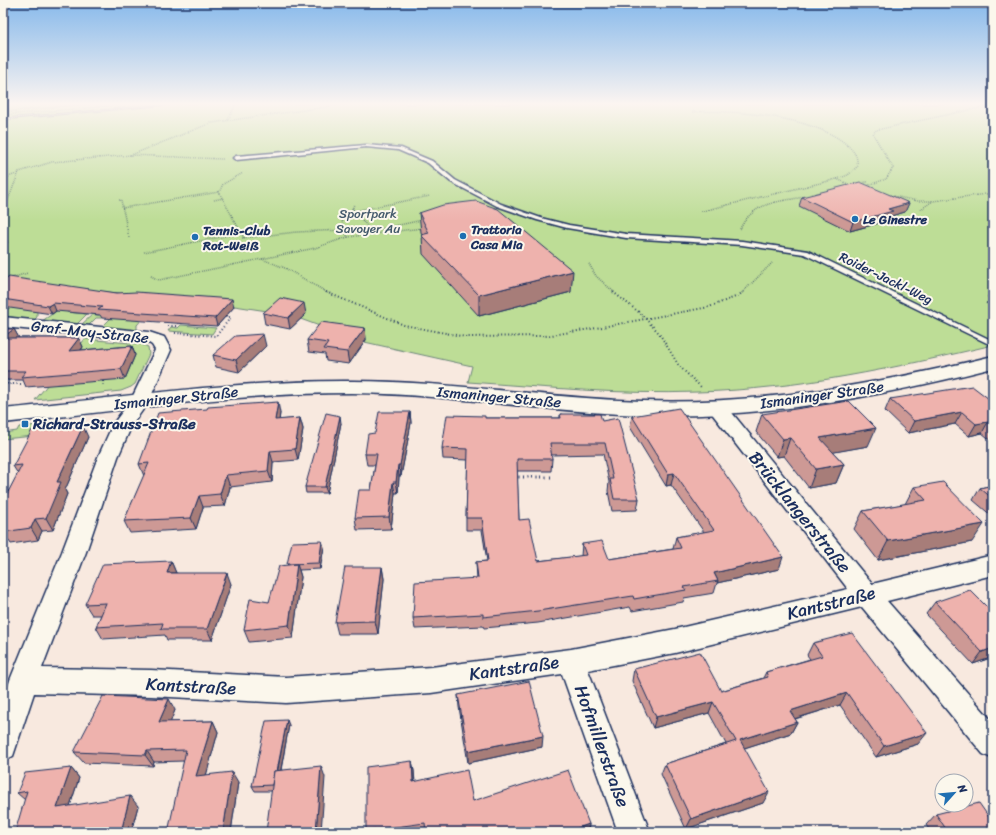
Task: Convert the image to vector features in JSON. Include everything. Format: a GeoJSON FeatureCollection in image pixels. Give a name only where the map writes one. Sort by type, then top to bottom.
{"type":"FeatureCollection","features":[{"type":"Feature","properties":{"kind":"street","name":"Graf-Moy-Straße"},"geometry":{"type":"LineString","coordinates":[[3,322],[138,335],[156,339],[161,342],[163,350],[140,401]]}},
{"type":"Feature","properties":{"kind":"street","name":"Ismaninger Straße"},"geometry":{"type":"LineString","coordinates":[[3,416],[270,389],[354,387],[442,392],[587,405],[657,408],[711,400],[820,397],[945,374],[993,362]]}},
{"type":"Feature","properties":{"kind":"street","name":"Brücklangerstraße"},"geometry":{"type":"LineString","coordinates":[[711,400],[866,594],[993,744]]}},
{"type":"Feature","properties":{"kind":"street"},"geometry":{"type":"LineString","coordinates":[[3,746],[24,680],[74,552],[108,456],[122,424],[140,401]]}},
{"type":"Feature","properties":{"kind":"street","name":"Kantstraße"},"geometry":{"type":"LineString","coordinates":[[24,680],[151,683],[286,690],[431,680],[571,661],[675,641],[866,594],[993,565]]}},
{"type":"Feature","properties":{"kind":"street","name":"Hofmillerstraße"},"geometry":{"type":"LineString","coordinates":[[571,661],[634,832]]}},
{"type":"Feature","properties":{"kind":"lane","name":"Roider-Jackl-Weg"},"geometry":{"type":"LineString","coordinates":[[236,158],[356,147],[392,148],[407,152],[430,162],[453,181],[499,205],[547,221],[582,229],[626,236],[764,245],[806,252],[993,344]]}},
{"type":"Feature","properties":{"kind":"path"},"geometry":{"type":"LineString","coordinates":[[131,155],[161,143]]}},
{"type":"Feature","properties":{"kind":"path"},"geometry":{"type":"LineString","coordinates":[[698,212],[848,175],[858,166],[858,163],[853,150],[842,143]]}},
{"type":"Feature","properties":{"kind":"path"},"geometry":{"type":"LineString","coordinates":[[867,190],[860,187],[882,182],[888,178],[893,168],[879,143]]}},
{"type":"Feature","properties":{"kind":"path"},"geometry":{"type":"LineString","coordinates":[[3,179],[19,172],[52,162],[131,155],[192,159],[236,158]]}},
{"type":"Feature","properties":{"kind":"path"},"geometry":{"type":"LineString","coordinates":[[3,213],[19,172]]}},
{"type":"Feature","properties":{"kind":"path"},"geometry":{"type":"LineString","coordinates":[[836,179],[857,188],[850,189]]}},
{"type":"Feature","properties":{"kind":"path"},"geometry":{"type":"LineString","coordinates":[[852,186],[868,182],[862,180]]}},
{"type":"Feature","properties":{"kind":"path"},"geometry":{"type":"LineString","coordinates":[[122,207],[220,192],[243,238],[298,232],[343,230]]}},
{"type":"Feature","properties":{"kind":"path"},"geometry":{"type":"LineString","coordinates":[[888,195],[918,201],[933,201],[993,192]]}},
{"type":"Feature","properties":{"kind":"path"},"geometry":{"type":"LineString","coordinates":[[354,211],[430,196]]}},
{"type":"Feature","properties":{"kind":"path"},"geometry":{"type":"LineString","coordinates":[[740,230],[745,220],[751,213],[769,205],[808,197]]}},
{"type":"Feature","properties":{"kind":"path"},"geometry":{"type":"LineString","coordinates":[[214,200],[223,198]]}},
{"type":"Feature","properties":{"kind":"path"},"geometry":{"type":"LineString","coordinates":[[119,200],[121,200],[129,238]]}},
{"type":"Feature","properties":{"kind":"path"},"geometry":{"type":"LineString","coordinates":[[921,209],[933,201]]}},
{"type":"Feature","properties":{"kind":"path"},"geometry":{"type":"LineString","coordinates":[[348,237],[343,230],[344,227],[342,219],[350,216],[354,204]]}},
{"type":"Feature","properties":{"kind":"path"},"geometry":{"type":"LineString","coordinates":[[352,208],[375,235]]}},
{"type":"Feature","properties":{"kind":"path"},"geometry":{"type":"LineString","coordinates":[[372,231],[426,220]]}},
{"type":"Feature","properties":{"kind":"path"},"geometry":{"type":"LineString","coordinates":[[151,276],[159,280],[315,248],[348,237],[426,228]]}},
{"type":"Feature","properties":{"kind":"path"},"geometry":{"type":"LineString","coordinates":[[3,232],[8,243]]}},
{"type":"Feature","properties":{"kind":"path"},"geometry":{"type":"LineString","coordinates":[[144,252],[241,232]]}},
{"type":"Feature","properties":{"kind":"path"},"geometry":{"type":"LineString","coordinates":[[262,259],[285,268],[332,295],[404,325],[466,337],[545,336],[709,307],[738,296],[772,263],[778,247]]}},
{"type":"Feature","properties":{"kind":"path"},"geometry":{"type":"LineString","coordinates":[[589,264],[596,276],[604,284],[646,319],[659,334],[679,366],[711,400]]}},
{"type":"Feature","properties":{"kind":"path"},"geometry":{"type":"LineString","coordinates":[[6,280],[28,273]]}},
{"type":"Feature","properties":{"kind":"path"},"geometry":{"type":"LineString","coordinates":[[988,296],[993,304]]}},
{"type":"Feature","properties":{"kind":"path"},"geometry":{"type":"LineString","coordinates":[[986,303],[993,304]]}},
{"type":"Feature","properties":{"kind":"path"},"geometry":{"type":"LineString","coordinates":[[170,333],[216,336],[231,317],[225,317]]}},
{"type":"Feature","properties":{"kind":"path"},"geometry":{"type":"LineString","coordinates":[[168,326],[176,326],[180,321]]}},
{"type":"Feature","properties":{"kind":"path"},"geometry":{"type":"LineString","coordinates":[[9,380],[7,384],[21,384]]}},
{"type":"Feature","properties":{"kind":"path"},"geometry":{"type":"LineString","coordinates":[[511,478],[553,477]]}},
{"type":"Feature","properties":{"kind":"green space","name":"Sportpark Savoyer Au"},"geometry":{"type":"Polygon","coordinates":[[[3,143],[993,143],[993,345],[919,362],[847,376],[773,387],[669,393],[611,391],[468,382],[472,366],[360,341],[287,314],[195,300],[144,317],[137,325],[137,331],[102,327],[122,307],[115,306],[102,318],[96,318],[88,326],[81,325],[93,314],[67,312],[87,314],[76,325],[42,321],[64,306],[37,309],[37,317],[34,320],[3,316],[3,311],[19,300],[3,285],[3,143]]]}},
{"type":"Feature","properties":{"kind":"green space"},"geometry":{"type":"Polygon","coordinates":[[[181,325],[216,328],[212,334],[168,331],[171,327],[178,328],[181,325]]]}},
{"type":"Feature","properties":{"kind":"green space"},"geometry":{"type":"Polygon","coordinates":[[[85,339],[141,344],[148,347],[149,354],[135,384],[121,391],[35,400],[85,339]]]}},
{"type":"Feature","properties":{"kind":"green space"},"geometry":{"type":"Polygon","coordinates":[[[59,423],[55,434],[3,439],[3,433],[17,431],[19,427],[59,423]]]}},
{"type":"Feature","properties":{"kind":"building"},"geometry":{"type":"Polygon","coordinates":[[[860,182],[909,203],[888,209],[893,211],[853,222],[802,197],[860,182]]]}},
{"type":"Feature","properties":{"kind":"building"},"geometry":{"type":"Polygon","coordinates":[[[476,201],[498,209],[573,271],[479,295],[421,235],[429,233],[419,213],[443,205],[476,201]]]}},
{"type":"Feature","properties":{"kind":"building"},"geometry":{"type":"Polygon","coordinates":[[[9,277],[117,293],[136,292],[232,299],[215,318],[98,310],[102,307],[53,303],[48,306],[3,299],[3,282],[9,277]]]}},
{"type":"Feature","properties":{"kind":"building"},"geometry":{"type":"Polygon","coordinates":[[[280,298],[304,303],[288,318],[263,313],[280,298]]]}},
{"type":"Feature","properties":{"kind":"building"},"geometry":{"type":"Polygon","coordinates":[[[321,322],[365,328],[347,352],[324,349],[328,343],[307,340],[321,322]]]}},
{"type":"Feature","properties":{"kind":"building"},"geometry":{"type":"Polygon","coordinates":[[[3,329],[14,329],[3,337],[3,329]]]}},
{"type":"Feature","properties":{"kind":"building"},"geometry":{"type":"Polygon","coordinates":[[[263,334],[236,360],[213,355],[235,336],[263,334]]]}},
{"type":"Feature","properties":{"kind":"building"},"geometry":{"type":"Polygon","coordinates":[[[3,338],[79,338],[69,351],[132,346],[121,369],[21,377],[26,371],[3,371],[3,338]]]}},
{"type":"Feature","properties":{"kind":"building"},"geometry":{"type":"Polygon","coordinates":[[[972,386],[993,402],[993,425],[988,422],[976,424],[962,412],[914,421],[890,399],[972,386]]]}},
{"type":"Feature","properties":{"kind":"building"},"geometry":{"type":"Polygon","coordinates":[[[849,401],[876,428],[820,438],[844,464],[816,469],[790,438],[783,439],[762,414],[849,401]]]}},
{"type":"Feature","properties":{"kind":"building"},"geometry":{"type":"Polygon","coordinates":[[[278,402],[275,420],[300,418],[295,449],[270,451],[268,471],[226,475],[220,494],[199,496],[191,518],[124,521],[149,463],[139,464],[158,413],[207,409],[208,407],[278,402]]]}},
{"type":"Feature","properties":{"kind":"building"},"geometry":{"type":"Polygon","coordinates":[[[679,408],[783,557],[714,573],[718,581],[684,587],[686,590],[634,599],[633,596],[538,611],[483,617],[483,614],[413,618],[415,582],[478,578],[476,562],[488,561],[482,518],[466,518],[468,449],[442,448],[447,415],[485,416],[485,418],[561,418],[560,414],[600,414],[602,421],[618,418],[639,499],[614,499],[610,479],[613,479],[605,443],[550,443],[552,459],[517,459],[519,520],[529,519],[538,561],[586,555],[582,544],[602,541],[609,559],[681,548],[676,537],[714,530],[674,473],[668,474],[632,416],[679,408]]]}},
{"type":"Feature","properties":{"kind":"building"},"geometry":{"type":"Polygon","coordinates":[[[379,412],[410,412],[400,465],[398,465],[396,482],[393,482],[389,517],[355,518],[359,490],[371,490],[377,454],[365,454],[368,434],[375,433],[379,412]]]}},
{"type":"Feature","properties":{"kind":"building"},"geometry":{"type":"Polygon","coordinates":[[[326,413],[340,416],[325,487],[305,487],[326,413]]]}},
{"type":"Feature","properties":{"kind":"building"},"geometry":{"type":"Polygon","coordinates":[[[83,426],[57,482],[61,482],[46,518],[35,519],[31,528],[3,532],[7,522],[3,523],[3,502],[22,465],[13,466],[32,430],[83,426]]]}},
{"type":"Feature","properties":{"kind":"building"},"geometry":{"type":"Polygon","coordinates":[[[943,482],[984,524],[888,541],[863,511],[926,500],[914,487],[943,482]]]}},
{"type":"Feature","properties":{"kind":"building"},"geometry":{"type":"Polygon","coordinates":[[[993,485],[993,499],[980,488],[993,485]]]}},
{"type":"Feature","properties":{"kind":"building"},"geometry":{"type":"Polygon","coordinates":[[[322,541],[319,563],[287,564],[292,542],[322,541]]]}},
{"type":"Feature","properties":{"kind":"building"},"geometry":{"type":"Polygon","coordinates":[[[171,561],[167,573],[227,573],[207,629],[161,629],[163,623],[96,627],[106,603],[85,604],[103,564],[171,561]]]}},
{"type":"Feature","properties":{"kind":"building"},"geometry":{"type":"Polygon","coordinates":[[[297,564],[289,625],[244,630],[250,599],[269,602],[279,566],[297,564]]]}},
{"type":"Feature","properties":{"kind":"building"},"geometry":{"type":"Polygon","coordinates":[[[345,567],[382,567],[375,621],[335,622],[345,567]]]}},
{"type":"Feature","properties":{"kind":"building"},"geometry":{"type":"Polygon","coordinates":[[[970,590],[993,613],[993,648],[982,652],[935,602],[970,590]]]}},
{"type":"Feature","properties":{"kind":"building"},"geometry":{"type":"Polygon","coordinates":[[[852,633],[927,733],[884,746],[847,693],[790,711],[797,722],[740,740],[769,792],[691,819],[665,764],[736,741],[713,702],[656,717],[634,669],[700,652],[721,691],[768,677],[766,672],[822,656],[813,643],[852,633]]]}},
{"type":"Feature","properties":{"kind":"building"},"geometry":{"type":"Polygon","coordinates":[[[529,681],[543,736],[468,751],[458,695],[529,681]]]}},
{"type":"Feature","properties":{"kind":"building"},"geometry":{"type":"Polygon","coordinates":[[[103,696],[169,699],[159,722],[213,721],[196,776],[232,772],[223,832],[168,832],[186,750],[147,751],[145,755],[74,752],[103,696]]]}},
{"type":"Feature","properties":{"kind":"building"},"geometry":{"type":"Polygon","coordinates":[[[287,720],[277,771],[274,771],[272,785],[252,786],[266,721],[287,720]]]}},
{"type":"Feature","properties":{"kind":"building"},"geometry":{"type":"Polygon","coordinates":[[[412,761],[413,782],[467,770],[473,801],[568,770],[589,824],[567,832],[426,832],[425,823],[366,831],[366,767],[412,761]]]}},
{"type":"Feature","properties":{"kind":"building"},"geometry":{"type":"Polygon","coordinates":[[[321,766],[316,832],[266,832],[274,771],[321,766]]]}},
{"type":"Feature","properties":{"kind":"building"},"geometry":{"type":"Polygon","coordinates":[[[71,768],[57,808],[130,796],[121,832],[15,832],[27,791],[17,793],[25,773],[71,768]]]}},
{"type":"Feature","properties":{"kind":"building"},"geometry":{"type":"Polygon","coordinates":[[[979,803],[993,823],[993,832],[948,832],[936,814],[974,813],[974,804],[979,803]]]}},
{"type":"Feature","properties":{"kind":"place","name":"Le Ginestre"},"geometry":{"type":"Point","coordinates":[855,219]}},
{"type":"Feature","properties":{"kind":"place","name":"Trattoria Casa Mia"},"geometry":{"type":"Point","coordinates":[463,236]}},
{"type":"Feature","properties":{"kind":"place","name":"Tennis-Club Rot-Weiß"},"geometry":{"type":"Point","coordinates":[195,237]}},
{"type":"Feature","properties":{"kind":"place","name":"Richard-Strauss-Straße"},"geometry":{"type":"Point","coordinates":[25,424]}}]}
